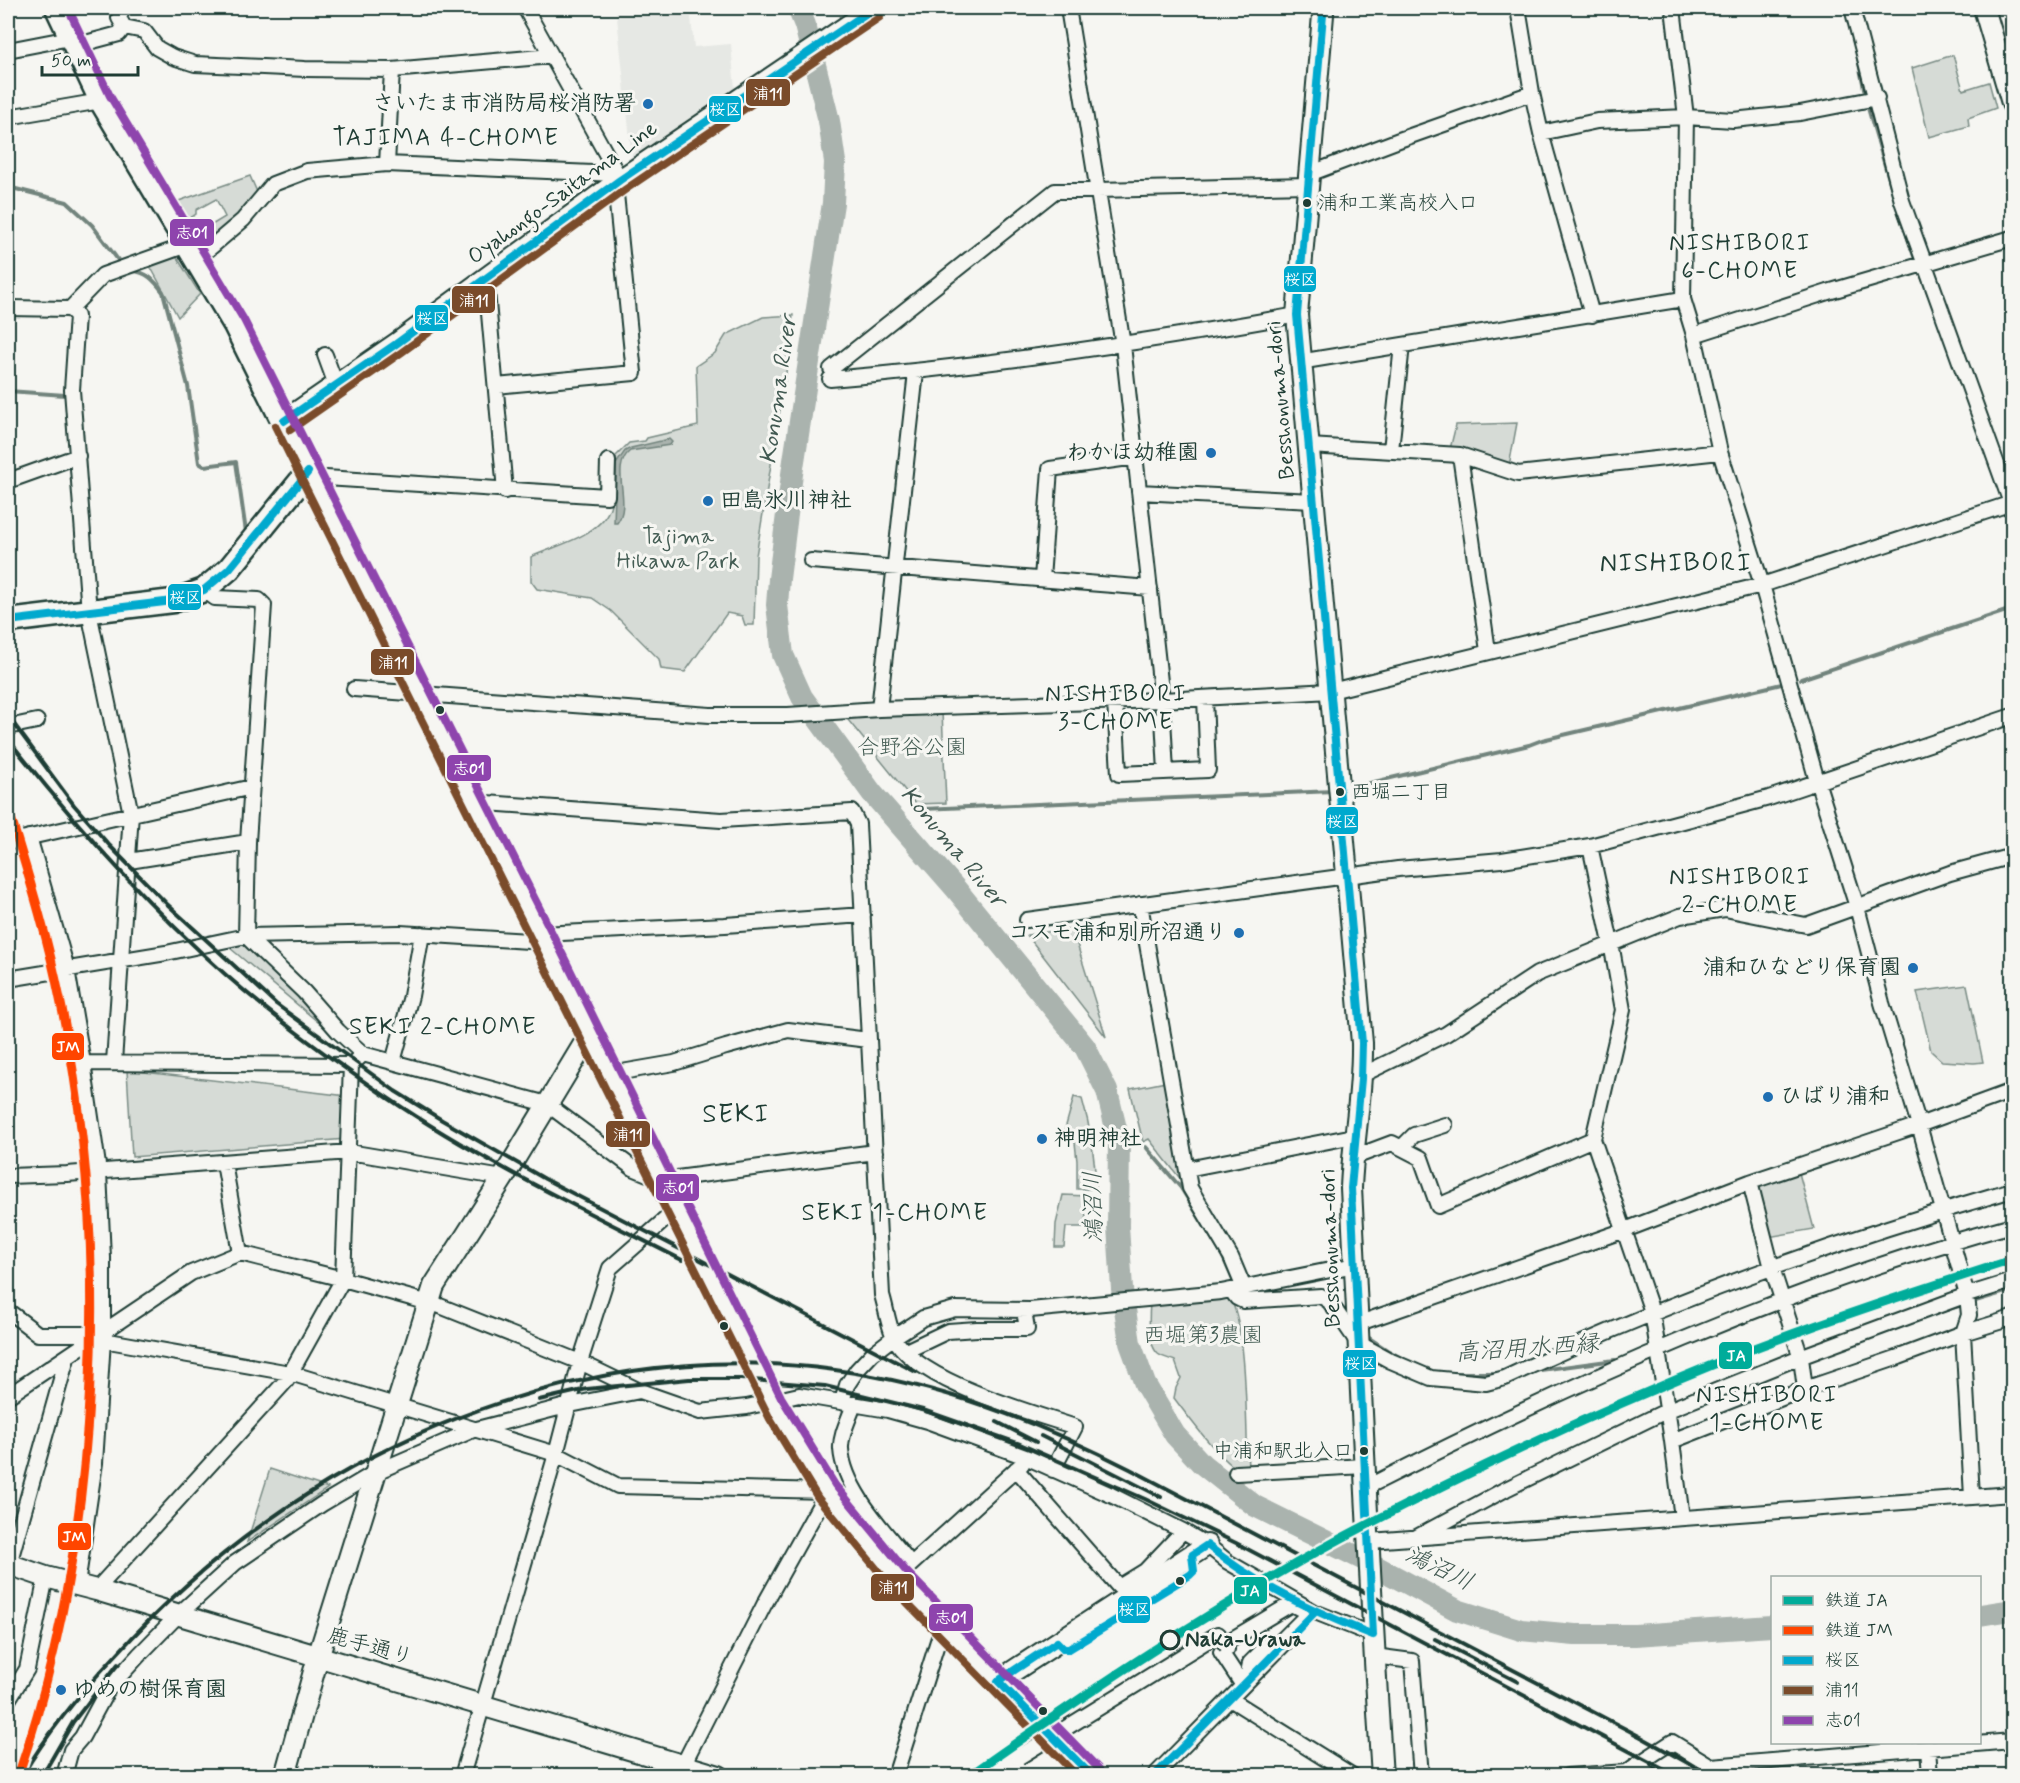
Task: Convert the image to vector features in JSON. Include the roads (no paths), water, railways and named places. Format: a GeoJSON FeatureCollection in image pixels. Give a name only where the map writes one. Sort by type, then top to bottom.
{"type":"FeatureCollection","features":[{"type":"Feature","properties":{"kind":"main road"},"geometry":{"type":"LineString","coordinates":[[57,8],[101,101],[235,325],[543,938],[772,1402],[831,1497],[904,1570],[943,1625],[1092,1776]]}},
{"type":"Feature","properties":{"kind":"main road"},"geometry":{"type":"LineString","coordinates":[[8,621],[173,601],[192,596],[204,590],[229,570],[309,475]]}},
{"type":"Feature","properties":{"kind":"street"},"geometry":{"type":"LineString","coordinates":[[123,8],[119,18],[124,27],[144,31],[157,48],[173,57],[195,64],[392,70],[552,56]]}},
{"type":"Feature","properties":{"kind":"street"},"geometry":{"type":"LineString","coordinates":[[496,386],[634,373],[617,179],[525,8]]}},
{"type":"Feature","properties":{"kind":"street","name":"Oyahongo-Saitama Line"},"geometry":{"type":"LineString","coordinates":[[284,421],[486,280],[617,179],[874,8]]}},
{"type":"Feature","properties":{"kind":"street"},"geometry":{"type":"LineString","coordinates":[[1068,8],[1123,345],[1162,700],[1166,772]]}},
{"type":"Feature","properties":{"kind":"street","name":"Besshonuma-dori"},"geometry":{"type":"LineString","coordinates":[[1322,8],[1297,315],[1299,362],[1309,446],[1362,1043],[1362,1075],[1354,1136],[1351,1188],[1382,1776]]}},
{"type":"Feature","properties":{"kind":"street"},"geometry":{"type":"LineString","coordinates":[[1518,8],[1541,132],[1592,315]]}},
{"type":"Feature","properties":{"kind":"street"},"geometry":{"type":"LineString","coordinates":[[1673,8],[1686,117],[1683,299],[1694,336],[1720,452],[1762,585],[1817,781],[1857,907],[1882,1003],[1968,1297],[1969,1315],[1963,1333],[1972,1497]]}},
{"type":"Feature","properties":{"kind":"street"},"geometry":{"type":"LineString","coordinates":[[354,689],[710,715],[788,715],[879,709],[1162,700],[1331,691],[1762,585],[2012,503],[1921,265],[1871,99],[1852,8]]}},
{"type":"Feature","properties":{"kind":"street"},"geometry":{"type":"LineString","coordinates":[[1984,8],[2013,103]]}},
{"type":"Feature","properties":{"kind":"street"},"geometry":{"type":"LineString","coordinates":[[8,50],[119,34],[124,27]]}},
{"type":"Feature","properties":{"kind":"street"},"geometry":{"type":"LineString","coordinates":[[387,164],[392,70]]}},
{"type":"Feature","properties":{"kind":"street"},"geometry":{"type":"LineString","coordinates":[[1297,315],[1123,345],[916,372],[830,374],[1056,191],[1309,180],[1399,140],[1532,93]]}},
{"type":"Feature","properties":{"kind":"street"},"geometry":{"type":"LineString","coordinates":[[1541,132],[1597,121],[1686,117],[1733,120],[1800,113],[1871,99]]}},
{"type":"Feature","properties":{"kind":"street"},"geometry":{"type":"LineString","coordinates":[[8,117],[101,101]]}},
{"type":"Feature","properties":{"kind":"street"},"geometry":{"type":"LineString","coordinates":[[70,309],[103,275],[192,252],[243,220],[273,184],[307,171],[387,164],[617,179]]}},
{"type":"Feature","properties":{"kind":"street"},"geometry":{"type":"LineString","coordinates":[[1694,336],[1828,292],[2013,238]]}},
{"type":"Feature","properties":{"kind":"street"},"geometry":{"type":"LineString","coordinates":[[486,280],[505,491]]}},
{"type":"Feature","properties":{"kind":"street"},"geometry":{"type":"LineString","coordinates":[[1299,362],[1683,299]]}},
{"type":"Feature","properties":{"kind":"street"},"geometry":{"type":"LineString","coordinates":[[8,308],[70,309],[77,316],[72,390],[89,612],[130,814],[129,861],[114,1062]]}},
{"type":"Feature","properties":{"kind":"street"},"geometry":{"type":"LineString","coordinates":[[1391,450],[1402,345]]}},
{"type":"Feature","properties":{"kind":"street"},"geometry":{"type":"LineString","coordinates":[[325,355],[336,385]]}},
{"type":"Feature","properties":{"kind":"street"},"geometry":{"type":"LineString","coordinates":[[879,709],[916,372]]}},
{"type":"Feature","properties":{"kind":"street"},"geometry":{"type":"LineString","coordinates":[[1309,446],[1460,455],[1518,474],[1720,452]]}},
{"type":"Feature","properties":{"kind":"street"},"geometry":{"type":"LineString","coordinates":[[1460,455],[1488,651]]}},
{"type":"Feature","properties":{"kind":"street"},"geometry":{"type":"LineString","coordinates":[[8,481],[78,456]]}},
{"type":"Feature","properties":{"kind":"street"},"geometry":{"type":"LineString","coordinates":[[1042,579],[1050,469],[1136,457]]}},
{"type":"Feature","properties":{"kind":"street"},"geometry":{"type":"LineString","coordinates":[[309,475],[505,491],[607,496],[608,461]]}},
{"type":"Feature","properties":{"kind":"street"},"geometry":{"type":"LineString","coordinates":[[1139,492],[1313,501]]}},
{"type":"Feature","properties":{"kind":"street"},"geometry":{"type":"LineString","coordinates":[[811,561],[1150,588]]}},
{"type":"Feature","properties":{"kind":"street"},"geometry":{"type":"LineString","coordinates":[[204,590],[214,598],[259,600],[264,604],[248,842],[246,936],[363,1054],[547,1104],[633,1168],[662,1180],[875,1152]]}},
{"type":"Feature","properties":{"kind":"street"},"geometry":{"type":"LineString","coordinates":[[1115,701],[1119,774],[1208,770],[1205,698]]}},
{"type":"Feature","properties":{"kind":"street"},"geometry":{"type":"LineString","coordinates":[[1027,920],[1398,869],[1502,860],[1590,846],[1769,798],[2013,716]]}},
{"type":"Feature","properties":{"kind":"street"},"geometry":{"type":"LineString","coordinates":[[8,727],[37,721]]}},
{"type":"Feature","properties":{"kind":"street"},"geometry":{"type":"LineString","coordinates":[[8,842],[252,788]]}},
{"type":"Feature","properties":{"kind":"street"},"geometry":{"type":"LineString","coordinates":[[473,802],[721,820],[852,812],[858,824],[882,1295],[894,1337],[926,1368],[971,1391],[1075,1427],[1053,1470]]}},
{"type":"Feature","properties":{"kind":"street"},"geometry":{"type":"LineString","coordinates":[[29,837],[67,969],[99,1172],[103,1258],[103,1336],[87,1588]]}},
{"type":"Feature","properties":{"kind":"street"},"geometry":{"type":"LineString","coordinates":[[129,861],[248,842]]}},
{"type":"Feature","properties":{"kind":"street"},"geometry":{"type":"LineString","coordinates":[[1590,846],[1623,1010],[1593,1139],[1652,1312],[1682,1518]]}},
{"type":"Feature","properties":{"kind":"street"},"geometry":{"type":"LineString","coordinates":[[1362,1075],[1446,1034],[1537,974],[1680,916],[1725,909],[1806,925],[1950,873],[2013,856]]}},
{"type":"Feature","properties":{"kind":"street"},"geometry":{"type":"LineString","coordinates":[[1140,904],[1190,1188],[1232,1257],[1237,1298],[1244,1302],[1321,1296],[1391,1361],[1431,1378],[1486,1383],[1505,1378],[1652,1312],[1772,1268],[1943,1210],[2013,1190]]}},
{"type":"Feature","properties":{"kind":"street"},"geometry":{"type":"LineString","coordinates":[[8,979],[246,936],[335,933],[543,938],[863,915]]}},
{"type":"Feature","properties":{"kind":"street"},"geometry":{"type":"LineString","coordinates":[[393,1062],[411,996],[422,934]]}},
{"type":"Feature","properties":{"kind":"street"},"geometry":{"type":"LineString","coordinates":[[610,1074],[674,1063],[788,1030],[868,1040]]}},
{"type":"Feature","properties":{"kind":"street"},"geometry":{"type":"LineString","coordinates":[[285,1776],[318,1657],[434,1286],[503,1178],[590,1034]]}},
{"type":"Feature","properties":{"kind":"street"},"geometry":{"type":"LineString","coordinates":[[83,1063],[351,1065],[363,1054]]}},
{"type":"Feature","properties":{"kind":"street"},"geometry":{"type":"LineString","coordinates":[[87,1588],[286,1381],[343,1279],[351,1065]]}},
{"type":"Feature","properties":{"kind":"street"},"geometry":{"type":"LineString","coordinates":[[1358,1331],[1750,1182],[2013,1091]]}},
{"type":"Feature","properties":{"kind":"street"},"geometry":{"type":"LineString","coordinates":[[1402,1147],[1414,1135],[1445,1125]]}},
{"type":"Feature","properties":{"kind":"street"},"geometry":{"type":"LineString","coordinates":[[1186,1169],[1354,1136]]}},
{"type":"Feature","properties":{"kind":"street"},"geometry":{"type":"LineString","coordinates":[[1352,1158],[1392,1143],[1402,1147],[1421,1158],[1438,1206],[1593,1139]]}},
{"type":"Feature","properties":{"kind":"street"},"geometry":{"type":"LineString","coordinates":[[8,1176],[99,1172],[349,1152],[503,1178]]}},
{"type":"Feature","properties":{"kind":"street"},"geometry":{"type":"LineString","coordinates":[[224,1163],[240,1253]]}},
{"type":"Feature","properties":{"kind":"street"},"geometry":{"type":"LineString","coordinates":[[1750,1182],[1781,1300],[1801,1362],[1805,1389]]}},
{"type":"Feature","properties":{"kind":"street"},"geometry":{"type":"LineString","coordinates":[[462,1776],[570,1406],[580,1362],[610,1268],[676,1210]]}},
{"type":"Feature","properties":{"kind":"street"},"geometry":{"type":"LineString","coordinates":[[1367,1488],[1470,1436],[1631,1361],[1781,1300],[1952,1241],[2013,1225]]}},
{"type":"Feature","properties":{"kind":"street"},"geometry":{"type":"LineString","coordinates":[[8,1396],[103,1336],[191,1273],[240,1253],[440,1306],[580,1362],[640,1391],[700,1412],[747,1407],[799,1395],[848,1403],[927,1421],[1028,1458],[1111,1495],[1183,1531],[1207,1545],[1228,1562],[1315,1612],[1373,1635]]}},
{"type":"Feature","properties":{"kind":"street"},"geometry":{"type":"LineString","coordinates":[[1028,1458],[904,1570],[857,1494],[848,1475],[841,1450],[848,1403],[848,1385],[856,1370],[894,1337],[923,1318],[957,1309],[1024,1310],[1104,1305],[1237,1289],[1355,1265]]}},
{"type":"Feature","properties":{"kind":"street"},"geometry":{"type":"LineString","coordinates":[[1415,1538],[1506,1489],[1666,1411],[2013,1281]]}},
{"type":"Feature","properties":{"kind":"street"},"geometry":{"type":"LineString","coordinates":[[906,1351],[948,1331],[1027,1329],[1024,1310]]}},
{"type":"Feature","properties":{"kind":"street"},"geometry":{"type":"LineString","coordinates":[[8,1311],[38,1334],[103,1336],[290,1373],[556,1454],[618,1486],[831,1497],[857,1494]]}},
{"type":"Feature","properties":{"kind":"street"},"geometry":{"type":"LineString","coordinates":[[1672,1441],[1805,1389],[1963,1333],[2013,1318]]}},
{"type":"Feature","properties":{"kind":"street"},"geometry":{"type":"LineString","coordinates":[[8,1564],[67,1358]]}},
{"type":"Feature","properties":{"kind":"street"},"geometry":{"type":"LineString","coordinates":[[64,1776],[71,1750],[82,1737],[108,1689],[178,1615],[235,1563],[322,1504],[376,1472],[473,1430],[640,1391]]}},
{"type":"Feature","properties":{"kind":"street"},"geometry":{"type":"LineString","coordinates":[[1236,1473],[1365,1466]]}},
{"type":"Feature","properties":{"kind":"street"},"geometry":{"type":"LineString","coordinates":[[1016,1470],[1119,1587],[1145,1571],[1183,1531]]}},
{"type":"Feature","properties":{"kind":"street"},"geometry":{"type":"LineString","coordinates":[[1370,1548],[1415,1538],[2013,1494]]}},
{"type":"Feature","properties":{"kind":"street"},"geometry":{"type":"LineString","coordinates":[[682,1770],[764,1605],[831,1497]]}},
{"type":"Feature","properties":{"kind":"street"},"geometry":{"type":"LineString","coordinates":[[998,1681],[1207,1545]]}},
{"type":"Feature","properties":{"kind":"street","name":"鹿手通り"},"geometry":{"type":"LineString","coordinates":[[8,1564],[483,1704],[682,1770],[719,1776]]}},
{"type":"Feature","properties":{"kind":"street"},"geometry":{"type":"LineString","coordinates":[[8,1700],[27,1669],[46,1577]]}},
{"type":"Feature","properties":{"kind":"street"},"geometry":{"type":"LineString","coordinates":[[1291,1604],[1305,1611],[1306,1617],[1280,1642],[1268,1645],[1250,1664],[1248,1673],[1240,1681],[1221,1652],[1227,1648],[1224,1644],[1291,1604]]}},
{"type":"Feature","properties":{"kind":"street"},"geometry":{"type":"LineString","coordinates":[[1154,1776],[1315,1612]]}},
{"type":"Feature","properties":{"kind":"street"},"geometry":{"type":"LineString","coordinates":[[895,1776],[943,1625]]}},
{"type":"Feature","properties":{"kind":"street"},"geometry":{"type":"LineString","coordinates":[[1019,1757],[1218,1634],[1227,1646]]}},
{"type":"Feature","properties":{"kind":"street"},"geometry":{"type":"LineString","coordinates":[[1374,1656],[1412,1661],[1421,1776]]}},
{"type":"Feature","properties":{"kind":"street"},"geometry":{"type":"LineString","coordinates":[[1230,1699],[1353,1776]]}},
{"type":"Feature","properties":{"kind":"street"},"geometry":{"type":"LineString","coordinates":[[1981,1744],[2013,1741]]}},
{"type":"Feature","properties":{"kind":"street"},"geometry":{"type":"LineString","coordinates":[[1567,1776],[1627,1772],[1672,1742],[1711,1766],[1977,1744]]}},
{"type":"Feature","properties":{"kind":"street"},"geometry":{"type":"LineString","coordinates":[[1928,1748],[1930,1776]]}},
{"type":"Feature","properties":{"kind":"street"},"geometry":{"type":"LineString","coordinates":[[1635,1766],[1652,1776]]}},
{"type":"Feature","properties":{"kind":"waterway","name":"Konuma River"},"geometry":{"type":"LineString","coordinates":[[798,8],[805,25],[829,121],[835,162],[833,203],[792,474],[779,579],[777,605],[783,655],[802,697],[872,793],[956,889],[1085,1047],[1107,1091],[1119,1141],[1118,1226],[1122,1289],[1130,1343],[1145,1384],[1175,1435],[1202,1464],[1255,1506],[1364,1560],[1457,1610],[1521,1630],[1575,1635],[1635,1635],[1771,1626]]}},
{"type":"Feature","properties":{"kind":"waterway"},"geometry":{"type":"LineString","coordinates":[[1857,53],[1868,108],[1893,193]]}},
{"type":"Feature","properties":{"kind":"waterway"},"geometry":{"type":"LineString","coordinates":[[8,187],[67,202],[92,225],[121,264]]}},
{"type":"Feature","properties":{"kind":"waterway"},"geometry":{"type":"LineString","coordinates":[[1897,206],[1916,262]]}},
{"type":"Feature","properties":{"kind":"waterway"},"geometry":{"type":"LineString","coordinates":[[1919,269],[1929,295]]}},
{"type":"Feature","properties":{"kind":"waterway"},"geometry":{"type":"LineString","coordinates":[[132,271],[150,277],[163,292],[188,386],[199,463],[204,466],[236,462],[246,532]]}},
{"type":"Feature","properties":{"kind":"waterway"},"geometry":{"type":"LineString","coordinates":[[8,391],[65,395]]}},
{"type":"Feature","properties":{"kind":"waterway"},"geometry":{"type":"LineString","coordinates":[[1801,679],[2012,609]]}},
{"type":"Feature","properties":{"kind":"waterway"},"geometry":{"type":"LineString","coordinates":[[1345,789],[1786,683]]}},
{"type":"Feature","properties":{"kind":"waterway"},"geometry":{"type":"LineString","coordinates":[[923,809],[1334,791]]}},
{"type":"Feature","properties":{"kind":"waterway"},"geometry":{"type":"LineString","coordinates":[[896,821],[908,821]]}},
{"type":"Feature","properties":{"kind":"waterway","name":"高沼用水西縁"},"geometry":{"type":"LineString","coordinates":[[1146,1147],[1181,1188],[1222,1255],[1236,1287]]}},
{"type":"Feature","properties":{"kind":"waterway","name":"高沼用水西縁"},"geometry":{"type":"LineString","coordinates":[[1939,1312],[2012,1290]]}},
{"type":"Feature","properties":{"kind":"waterway","name":"高沼用水西縁"},"geometry":{"type":"LineString","coordinates":[[1366,1336],[1405,1360]]}},
{"type":"Feature","properties":{"kind":"waterway","name":"高沼用水西縁"},"geometry":{"type":"LineString","coordinates":[[1533,1371],[1615,1360]]}},
{"type":"Feature","properties":{"kind":"waterway","name":"高沼用水西縁"},"geometry":{"type":"LineString","coordinates":[[1446,1373],[1498,1373]]}},
{"type":"Feature","properties":{"kind":"waterway","name":"高沼用水西縁"},"geometry":{"type":"LineString","coordinates":[[1695,1406],[1761,1380]]}},
{"type":"Feature","properties":{"kind":"waterway","name":"鴻沼川"},"geometry":{"type":"LineString","coordinates":[[1981,1615],[2012,1610]]}},
{"type":"Feature","properties":{"kind":"railway"},"geometry":{"type":"LineString","coordinates":[[8,716],[74,805],[110,846],[167,904],[276,1004],[395,1091],[545,1179],[916,1372]]}},
{"type":"Feature","properties":{"kind":"railway"},"geometry":{"type":"LineString","coordinates":[[8,739],[85,832],[167,920],[245,992],[285,1024],[388,1098],[459,1143],[532,1184],[682,1260]]}},
{"type":"Feature","properties":{"kind":"railway"},"geometry":{"type":"LineString","coordinates":[[22,1776],[54,1728],[90,1683],[187,1585],[266,1522],[351,1468],[442,1424],[537,1392],[635,1371],[734,1363],[835,1370],[874,1376],[950,1395],[1059,1435],[1130,1469],[1711,1776]]}},
{"type":"Feature","properties":{"kind":"railway"},"geometry":{"type":"LineString","coordinates":[[539,1400],[587,1389],[689,1379],[741,1379],[825,1386],[923,1410],[1020,1444],[1145,1499],[1236,1543],[1676,1776]]}},
{"type":"Feature","properties":{"kind":"railway"},"geometry":{"type":"LineString","coordinates":[[997,1422],[1036,1442]]}},
{"type":"Feature","properties":{"kind":"railway"},"geometry":{"type":"LineString","coordinates":[[1041,1436],[1161,1497]]}},
{"type":"Feature","properties":{"kind":"railway"},"geometry":{"type":"LineString","coordinates":[[1435,1639],[1518,1682]]}},
{"type":"Feature","properties":{"kind":"railway"},"geometry":{"type":"LineString","coordinates":[[42,1776],[73,1722],[118,1664]]}},
{"type":"Feature","properties":{"kind":"rail line","name":"JM"},"geometry":{"type":"LineString","coordinates":[[8,808],[49,951],[77,1094],[87,1191],[91,1290],[90,1390],[81,1489],[67,1588],[46,1683],[18,1776]]}},
{"type":"Feature","properties":{"kind":"rail line","name":"JA"},"geometry":{"type":"LineString","coordinates":[[969,1776],[1105,1682],[1198,1622],[1340,1539],[1437,1489],[1584,1420],[1734,1356],[1907,1294],[2012,1260]]}},
{"type":"Feature","properties":{"kind":"place","name":"さいたま市消防局桜消防署"},"geometry":{"type":"Point","coordinates":[648,104]}},
{"type":"Feature","properties":{"kind":"place","name":"浦和工業高校入口"},"geometry":{"type":"Point","coordinates":[1307,203]}},
{"type":"Feature","properties":{"kind":"place","name":"わかほ幼稚園"},"geometry":{"type":"Point","coordinates":[1211,453]}},
{"type":"Feature","properties":{"kind":"place","name":"田島氷川神社"},"geometry":{"type":"Point","coordinates":[708,501]}},
{"type":"Feature","properties":{"kind":"place","name":"西堀二丁目"},"geometry":{"type":"Point","coordinates":[1340,792]}},
{"type":"Feature","properties":{"kind":"place","name":"コスモ浦和別所沼通り"},"geometry":{"type":"Point","coordinates":[1239,933]}},
{"type":"Feature","properties":{"kind":"place","name":"浦和ひなどり保育園"},"geometry":{"type":"Point","coordinates":[1913,968]}},
{"type":"Feature","properties":{"kind":"place","name":"ひばり浦和"},"geometry":{"type":"Point","coordinates":[1768,1097]}},
{"type":"Feature","properties":{"kind":"place","name":"神明神社"},"geometry":{"type":"Point","coordinates":[1042,1139]}},
{"type":"Feature","properties":{"kind":"place","name":"中浦和駅北入口"},"geometry":{"type":"Point","coordinates":[1364,1451]}},
{"type":"Feature","properties":{"kind":"place","name":"Naka-Urawa"},"geometry":{"type":"Point","coordinates":[1170,1640]}},
{"type":"Feature","properties":{"kind":"place","name":"ゆめの樹保育園"},"geometry":{"type":"Point","coordinates":[61,1690]}},
{"type":"Feature","properties":{"kind":"district","name":"TAJIMA 4-CHOME"},"geometry":{"type":"Point","coordinates":[446,138]}},
{"type":"Feature","properties":{"kind":"district","name":"NISHIBORI 6-CHOME"},"geometry":{"type":"Point","coordinates":[1740,257]}},
{"type":"Feature","properties":{"kind":"district","name":"NISHIBORI"},"geometry":{"type":"Point","coordinates":[1676,564]}},
{"type":"Feature","properties":{"kind":"district","name":"NISHIBORI 3-CHOME"},"geometry":{"type":"Point","coordinates":[1116,708]}},
{"type":"Feature","properties":{"kind":"district","name":"NISHIBORI 2-CHOME"},"geometry":{"type":"Point","coordinates":[1740,891]}},
{"type":"Feature","properties":{"kind":"district","name":"SEKI 2-CHOME"},"geometry":{"type":"Point","coordinates":[443,1027]}},
{"type":"Feature","properties":{"kind":"district","name":"SEKI"},"geometry":{"type":"Point","coordinates":[736,1115]}},
{"type":"Feature","properties":{"kind":"district","name":"SEKI 1-CHOME"},"geometry":{"type":"Point","coordinates":[895,1213]}},
{"type":"Feature","properties":{"kind":"district","name":"NISHIBORI 1-CHOME"},"geometry":{"type":"Point","coordinates":[1767,1409]}},
{"type":"Feature","properties":{"kind":"park label","name":"Tajima Hikawa Park"},"geometry":{"type":"Point","coordinates":[678,550]}},
{"type":"Feature","properties":{"kind":"park label","name":"合野谷公園"},"geometry":{"type":"Point","coordinates":[912,748]}},
{"type":"Feature","properties":{"kind":"park label","name":"西堀第3農園"},"geometry":{"type":"Point","coordinates":[1203,1336]}}]}
